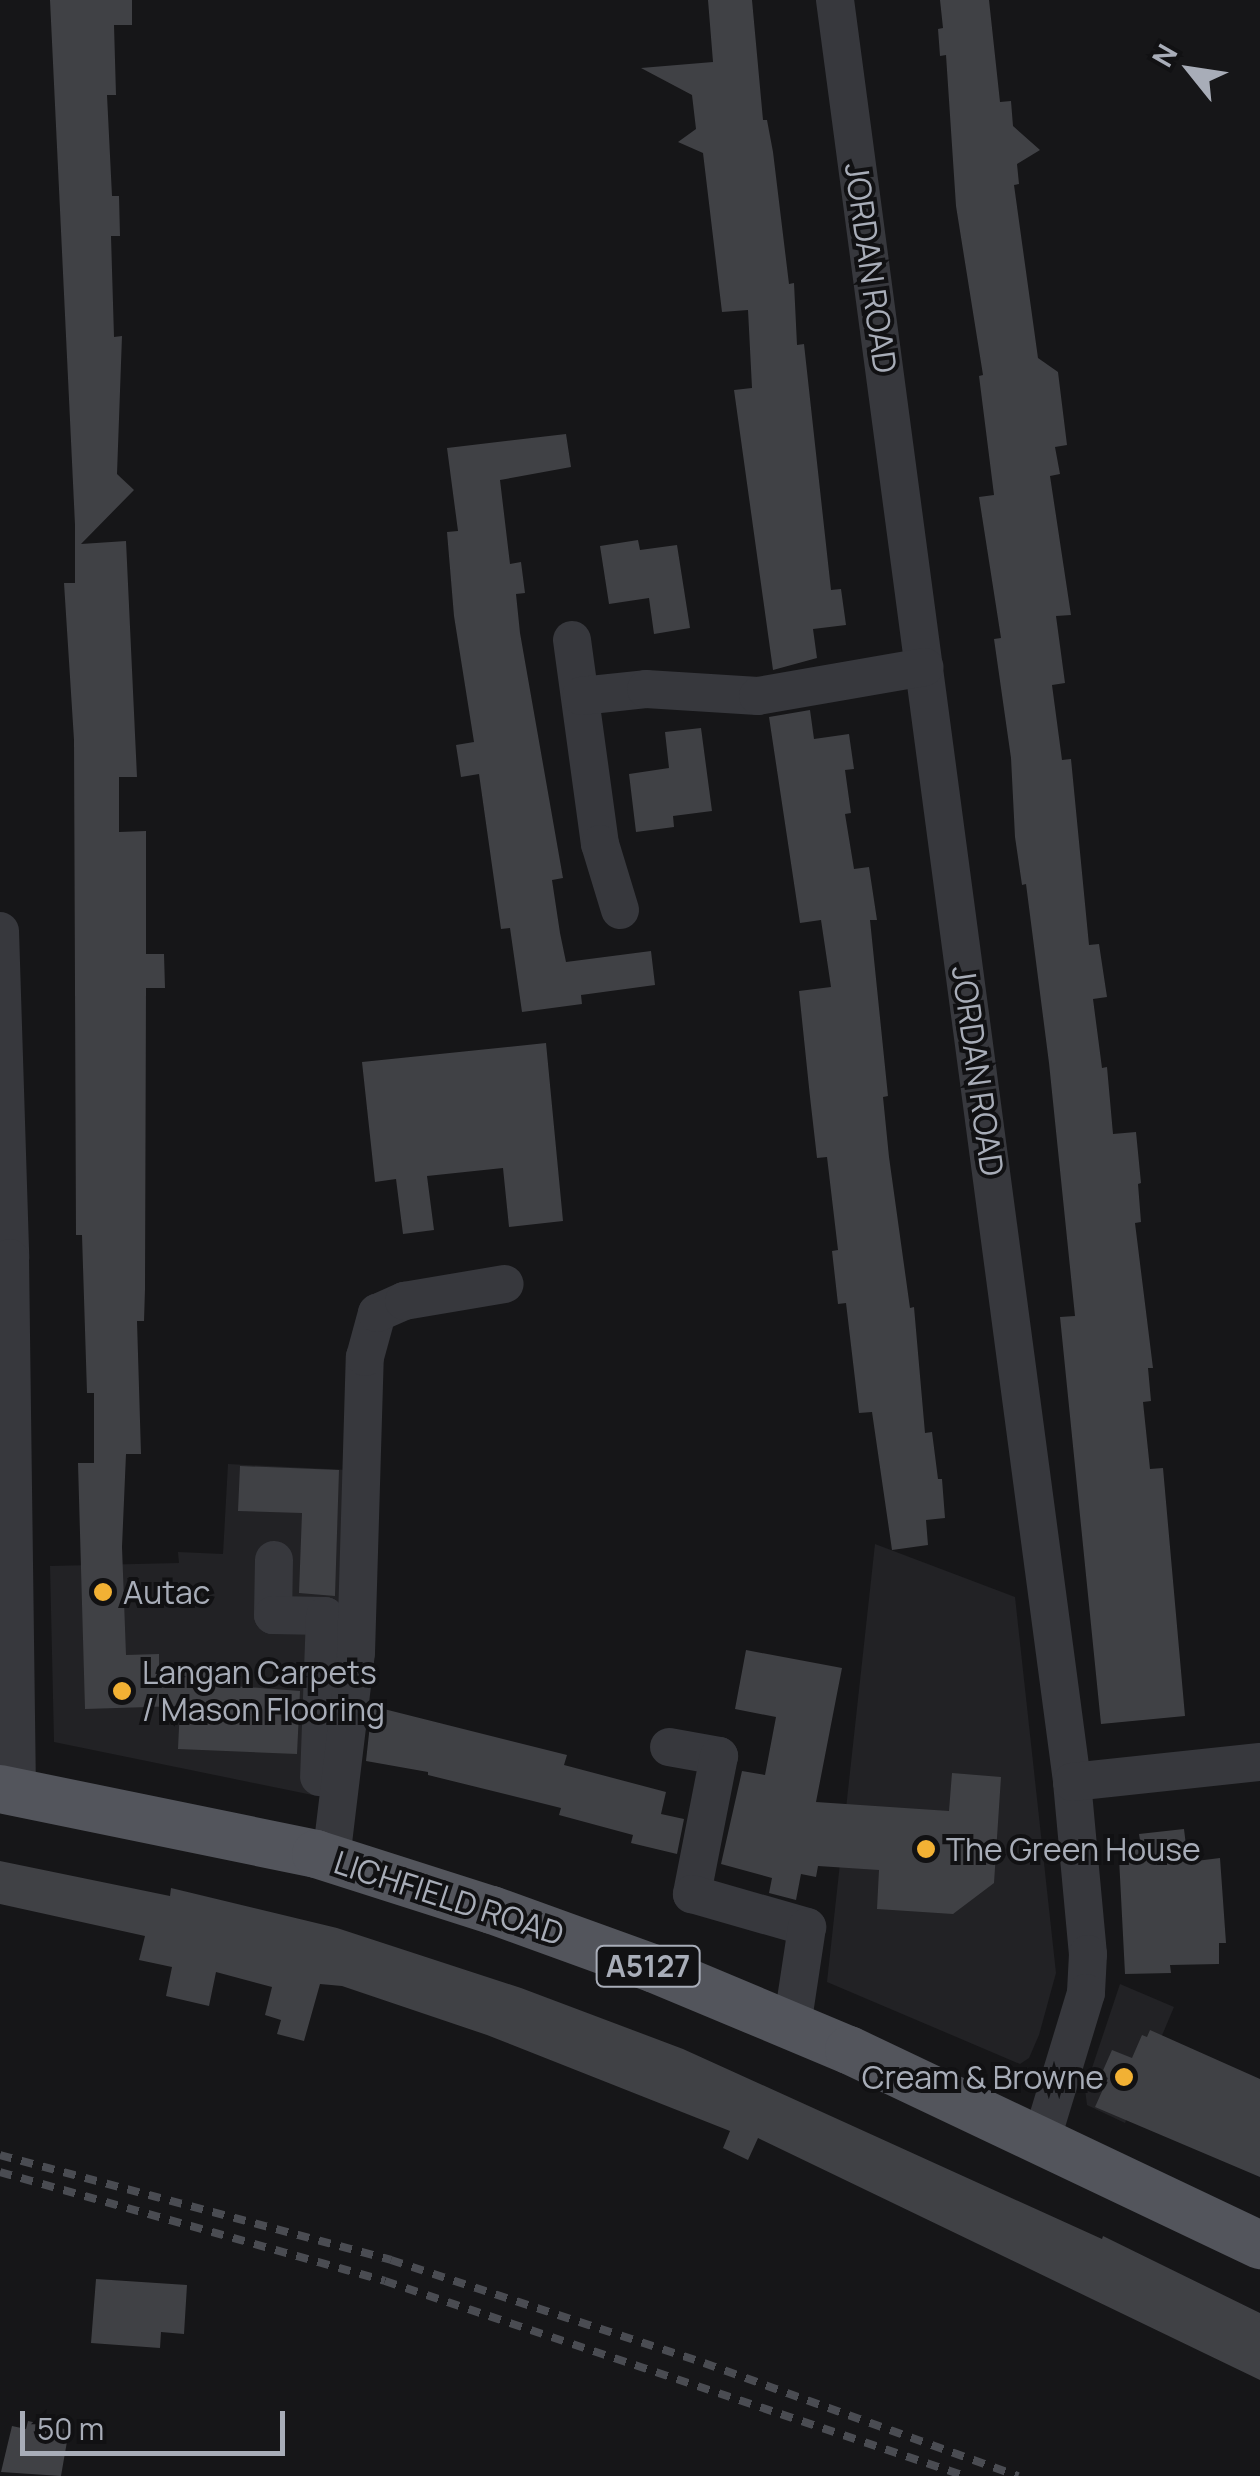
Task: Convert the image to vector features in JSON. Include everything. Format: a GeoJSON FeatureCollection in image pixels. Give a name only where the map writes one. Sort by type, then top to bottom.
{"type":"FeatureCollection","features":[{"type":"Feature","properties":{"kind":"main road","name":"LICHFIELD ROAD"},"geometry":{"type":"LineString","coordinates":[[9,1791],[324,1856],[510,1916],[792,2026],[1042,2138],[1260,2245]]}},
{"type":"Feature","properties":{"kind":"street","name":"JORDAN ROAD"},"geometry":{"type":"LineString","coordinates":[[835,0],[1072,1782],[1088,1954],[1086,1993],[1042,2138]]}},
{"type":"Feature","properties":{"kind":"street"},"geometry":{"type":"LineString","coordinates":[[572,640],[590,748],[600,844],[620,910]]}},
{"type":"Feature","properties":{"kind":"street"},"geometry":{"type":"LineString","coordinates":[[581,696],[646,688],[758,696],[924,667]]}},
{"type":"Feature","properties":{"kind":"street"},"geometry":{"type":"LineString","coordinates":[[0,930],[9,1791]]}},
{"type":"Feature","properties":{"kind":"street"},"geometry":{"type":"LineString","coordinates":[[324,1856],[356,1654],[365,1357],[377,1313],[404,1301],[505,1284]]}},
{"type":"Feature","properties":{"kind":"street"},"geometry":{"type":"LineString","coordinates":[[274,1560],[273,1616],[325,1616],[324,1856]]}},
{"type":"Feature","properties":{"kind":"street"},"geometry":{"type":"LineString","coordinates":[[669,1747],[718,1756],[692,1894],[807,1927],[792,2026]]}},
{"type":"Feature","properties":{"kind":"street"},"geometry":{"type":"LineString","coordinates":[[1072,1782],[1260,1762]]}},
{"type":"Feature","properties":{"kind":"shaded area"},"geometry":{"type":"Polygon","coordinates":[[[228,1464],[348,1470],[332,1799],[54,1742],[50,1566],[179,1563],[178,1552],[223,1554],[228,1464]]]}},
{"type":"Feature","properties":{"kind":"shaded area"},"geometry":{"type":"Polygon","coordinates":[[[875,1544],[1015,1597],[1056,1973],[1039,2035],[1029,2058],[1020,2064],[827,1982],[875,1544]]]}},
{"type":"Feature","properties":{"kind":"shaded area"},"geometry":{"type":"Polygon","coordinates":[[[1120,1984],[1174,2007],[1125,2123],[1087,2105],[1085,2089],[1120,1984]]]}},
{"type":"Feature","properties":{"kind":"building"},"geometry":{"type":"Polygon","coordinates":[[[50,0],[132,0],[132,25],[114,25],[116,95],[107,95],[112,196],[119,196],[120,236],[111,236],[114,337],[122,336],[117,474],[134,490],[81,544],[126,541],[137,777],[119,777],[119,832],[146,831],[146,954],[164,954],[165,988],[146,988],[145,1289],[144,1321],[137,1321],[141,1454],[126,1454],[122,1547],[126,1655],[159,1654],[159,1670],[221,1672],[220,1685],[300,1691],[297,1754],[178,1749],[180,1706],[85,1709],[78,1463],[94,1463],[94,1393],[87,1393],[82,1235],[76,1235],[74,740],[64,583],[75,583],[75,525],[50,0]]]}},
{"type":"Feature","properties":{"kind":"building"},"geometry":{"type":"Polygon","coordinates":[[[708,0],[752,0],[763,120],[767,120],[773,152],[789,284],[794,283],[797,345],[804,344],[831,590],[841,589],[846,625],[813,629],[817,658],[773,670],[734,390],[752,388],[748,310],[722,312],[703,153],[678,142],[696,129],[692,95],[641,68],[713,62],[708,0]]]}},
{"type":"Feature","properties":{"kind":"building"},"geometry":{"type":"Polygon","coordinates":[[[940,0],[989,0],[1000,102],[1011,101],[1013,126],[1040,150],[1017,164],[1019,184],[1014,185],[1038,358],[1058,372],[1067,445],[1055,447],[1060,474],[1050,476],[1071,615],[1056,616],[1065,683],[1052,685],[1062,760],[1071,759],[1089,945],[1099,944],[1107,997],[1093,999],[1102,1068],[1107,1067],[1113,1134],[1136,1132],[1141,1222],[1135,1223],[1153,1368],[1148,1368],[1151,1401],[1143,1402],[1150,1469],[1163,1468],[1185,1716],[1101,1724],[1060,1317],[1075,1316],[1049,1063],[1026,884],[1022,885],[1015,837],[1011,758],[994,639],[1001,638],[979,497],[994,495],[979,376],[983,375],[956,206],[946,55],[940,56],[940,0]]]}},
{"type":"Feature","properties":{"kind":"building"},"geometry":{"type":"Polygon","coordinates":[[[566,434],[571,467],[500,480],[510,564],[521,562],[525,593],[516,594],[520,633],[563,878],[552,880],[560,933],[566,962],[651,951],[655,985],[581,995],[582,1004],[522,1012],[510,928],[501,929],[479,774],[461,777],[456,745],[474,742],[454,616],[447,532],[458,531],[447,448],[566,434]]]}},
{"type":"Feature","properties":{"kind":"building"},"geometry":{"type":"Polygon","coordinates":[[[638,540],[640,550],[677,545],[690,628],[654,634],[649,598],[609,604],[600,546],[638,540]]]}},
{"type":"Feature","properties":{"kind":"building"},"geometry":{"type":"Polygon","coordinates":[[[810,710],[814,739],[849,734],[854,769],[845,770],[851,813],[845,814],[854,869],[869,867],[877,920],[870,920],[888,1096],[883,1097],[889,1157],[910,1308],[914,1307],[925,1433],[932,1432],[938,1479],[942,1479],[945,1518],[926,1520],[928,1545],[892,1550],[872,1412],[859,1413],[846,1303],[838,1304],[832,1251],[838,1250],[827,1157],[817,1158],[810,1097],[799,991],[831,987],[821,920],[800,923],[769,717],[810,710]]]}},
{"type":"Feature","properties":{"kind":"building"},"geometry":{"type":"Polygon","coordinates":[[[701,728],[712,811],[673,816],[674,827],[636,832],[629,774],[669,768],[665,732],[701,728]]]}},
{"type":"Feature","properties":{"kind":"building"},"geometry":{"type":"Polygon","coordinates":[[[546,1043],[563,1221],[509,1227],[503,1168],[427,1176],[434,1230],[403,1234],[396,1179],[375,1182],[362,1062],[546,1043]]]}},
{"type":"Feature","properties":{"kind":"building"},"geometry":{"type":"Polygon","coordinates":[[[240,1466],[339,1470],[335,1596],[299,1593],[302,1513],[238,1511],[240,1466]]]}},
{"type":"Feature","properties":{"kind":"building"},"geometry":{"type":"Polygon","coordinates":[[[746,1650],[842,1668],[816,1802],[949,1811],[952,1773],[1001,1777],[994,1883],[953,1914],[877,1909],[879,1870],[818,1866],[816,1877],[801,1874],[796,1900],[769,1893],[772,1878],[721,1864],[742,1771],[765,1775],[776,1717],[735,1709],[746,1650]]]}},
{"type":"Feature","properties":{"kind":"building"},"geometry":{"type":"Polygon","coordinates":[[[372,1706],[567,1755],[564,1765],[666,1792],[661,1814],[684,1819],[677,1854],[631,1843],[633,1835],[559,1815],[561,1808],[428,1772],[366,1761],[372,1706]]]}},
{"type":"Feature","properties":{"kind":"building"},"geometry":{"type":"Polygon","coordinates":[[[1184,1829],[1188,1862],[1220,1858],[1226,1943],[1219,1943],[1219,1964],[1170,1965],[1171,1973],[1125,1974],[1119,1858],[1130,1857],[1129,1848],[1141,1847],[1139,1834],[1184,1829]]]}},
{"type":"Feature","properties":{"kind":"building"},"geometry":{"type":"Polygon","coordinates":[[[0,1861],[170,1896],[171,1888],[337,1928],[521,1988],[683,2049],[1102,2239],[1103,2236],[1260,2313],[1260,2380],[758,2138],[748,2160],[723,2148],[730,2131],[487,2035],[342,1986],[320,1984],[304,2041],[277,2034],[281,2020],[265,2015],[272,1987],[216,1972],[209,2006],[166,1996],[172,1967],[139,1960],[145,1936],[0,1904],[0,1861]]]}},
{"type":"Feature","properties":{"kind":"building"},"geometry":{"type":"Polygon","coordinates":[[[1150,2030],[1260,2079],[1260,2177],[1095,2107],[1108,2078],[1101,2075],[1112,2050],[1132,2058],[1142,2035],[1147,2037],[1150,2030]]]}},
{"type":"Feature","properties":{"kind":"building"},"geometry":{"type":"Polygon","coordinates":[[[96,2279],[187,2285],[184,2334],[161,2332],[160,2348],[91,2343],[96,2279]]]}},
{"type":"Feature","properties":{"kind":"building"},"geometry":{"type":"Polygon","coordinates":[[[28,2421],[69,2430],[61,2476],[1,2472],[12,2426],[26,2429],[28,2421]]]}},
{"type":"Feature","properties":{"kind":"railway"},"geometry":{"type":"LineString","coordinates":[[0,2155],[391,2260],[704,2363],[1018,2476]]}},
{"type":"Feature","properties":{"kind":"railway"},"geometry":{"type":"LineString","coordinates":[[0,2172],[385,2281],[965,2476]]}},
{"type":"Feature","properties":{"kind":"place","name":"Autac"},"geometry":{"type":"Point","coordinates":[103,1592]}},
{"type":"Feature","properties":{"kind":"place","name":"Langan Carpets / Mason Flooring"},"geometry":{"type":"Point","coordinates":[122,1691]}},
{"type":"Feature","properties":{"kind":"place","name":"The Green House"},"geometry":{"type":"Point","coordinates":[926,1849]}},
{"type":"Feature","properties":{"kind":"place","name":"Cream & Browne"},"geometry":{"type":"Point","coordinates":[1124,2077]}}]}
